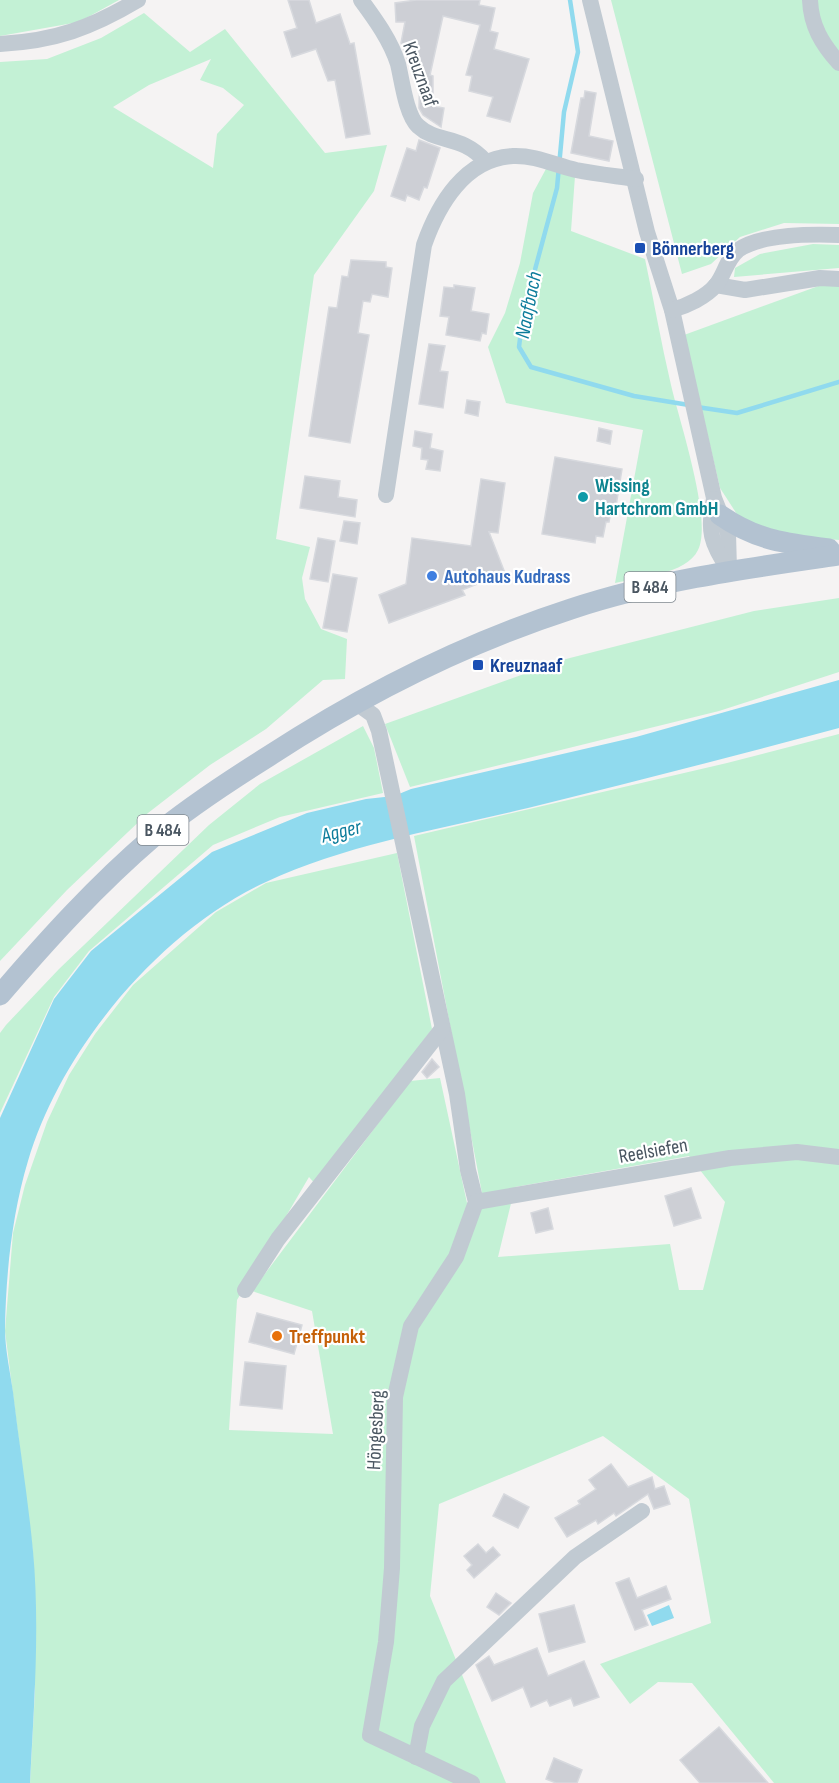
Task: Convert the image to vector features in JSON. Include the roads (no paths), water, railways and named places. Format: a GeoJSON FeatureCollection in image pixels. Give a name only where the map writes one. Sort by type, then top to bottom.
{"type":"FeatureCollection","features":[{"type":"Feature","properties":{"kind":"main road"},"geometry":{"type":"LineString","coordinates":[[717,506],[748,533],[783,543],[839,550]]}},
{"type":"Feature","properties":{"kind":"main road","name":"B 484"},"geometry":{"type":"LineString","coordinates":[[0,995],[92,894],[154,837],[218,788],[355,702],[472,645],[573,608],[729,570],[839,555]]}},
{"type":"Feature","properties":{"kind":"street"},"geometry":{"type":"LineString","coordinates":[[0,44],[38,42],[66,34],[96,23],[138,0]]}},
{"type":"Feature","properties":{"kind":"street","name":"Kreuznaaf"},"geometry":{"type":"LineString","coordinates":[[361,0],[372,14],[397,63],[403,88],[417,125],[475,149],[486,162]]}},
{"type":"Feature","properties":{"kind":"street"},"geometry":{"type":"LineString","coordinates":[[590,0],[636,179],[647,232],[672,310],[717,506],[728,533],[729,570]]}},
{"type":"Feature","properties":{"kind":"street"},"geometry":{"type":"LineString","coordinates":[[810,0],[810,13],[819,37],[839,63]]}},
{"type":"Feature","properties":{"kind":"street"},"geometry":{"type":"LineString","coordinates":[[386,495],[424,245],[436,211],[467,176],[486,162],[513,156],[541,160],[576,170],[636,179]]}},
{"type":"Feature","properties":{"kind":"street"},"geometry":{"type":"LineString","coordinates":[[672,310],[686,306],[716,285],[728,261],[739,249],[766,240],[812,234],[839,235]]}},
{"type":"Feature","properties":{"kind":"street"},"geometry":{"type":"LineString","coordinates":[[716,285],[745,290],[820,278],[839,279]]}},
{"type":"Feature","properties":{"kind":"street"},"geometry":{"type":"LineString","coordinates":[[400,331],[415,313]]}},
{"type":"Feature","properties":{"kind":"street"},"geometry":{"type":"LineString","coordinates":[[355,702],[373,714],[382,746],[457,1094],[468,1170],[476,1202]]}},
{"type":"Feature","properties":{"kind":"street"},"geometry":{"type":"LineString","coordinates":[[245,1290],[278,1239],[442,1029]]}},
{"type":"Feature","properties":{"kind":"street","name":"Reelsiefen"},"geometry":{"type":"LineString","coordinates":[[476,1202],[730,1158],[797,1152],[839,1157]]}},
{"type":"Feature","properties":{"kind":"street","name":"Höngesberg"},"geometry":{"type":"LineString","coordinates":[[472,1783],[370,1735],[386,1642],[391,1579],[395,1397],[411,1326],[456,1257],[476,1202]]}},
{"type":"Feature","properties":{"kind":"street"},"geometry":{"type":"LineString","coordinates":[[416,1757],[422,1725],[444,1681],[575,1557],[642,1511]]}},
{"type":"Feature","properties":{"kind":"water","name":"Agger"},"geometry":{"type":"Polygon","coordinates":[[[839,680],[839,728],[528,808],[362,847],[329,857],[266,882],[227,903],[153,962],[90,1036],[64,1077],[43,1119],[22,1181],[11,1244],[5,1336],[33,1551],[36,1667],[30,1783],[0,1783],[0,1118],[54,999],[91,951],[212,852],[307,813],[366,799],[394,796],[411,789],[636,737],[839,680]]]}},
{"type":"Feature","properties":{"kind":"water"},"geometry":{"type":"Polygon","coordinates":[[[669,1605],[674,1618],[652,1626],[647,1615],[669,1605]]]}},
{"type":"Feature","properties":{"kind":"waterway","name":"Naafbach"},"geometry":{"type":"LineString","coordinates":[[570,0],[578,52],[564,112],[557,188],[523,314],[519,347],[531,367],[634,396],[689,405]]}},
{"type":"Feature","properties":{"kind":"waterway","name":"Naafbach"},"geometry":{"type":"LineString","coordinates":[[697,407],[737,413],[839,382]]}},
{"type":"Feature","properties":{"kind":"place","name":"Bönnerberg"},"geometry":{"type":"Point","coordinates":[640,248]}},
{"type":"Feature","properties":{"kind":"place","name":"Wissing Hartchrom GmbH"},"geometry":{"type":"Point","coordinates":[583,497]}},
{"type":"Feature","properties":{"kind":"place","name":"Autohaus Kudrass"},"geometry":{"type":"Point","coordinates":[432,576]}},
{"type":"Feature","properties":{"kind":"place","name":"Kreuznaaf"},"geometry":{"type":"Point","coordinates":[478,665]}},
{"type":"Feature","properties":{"kind":"place","name":"Treffpunkt"},"geometry":{"type":"Point","coordinates":[277,1336]}}]}
